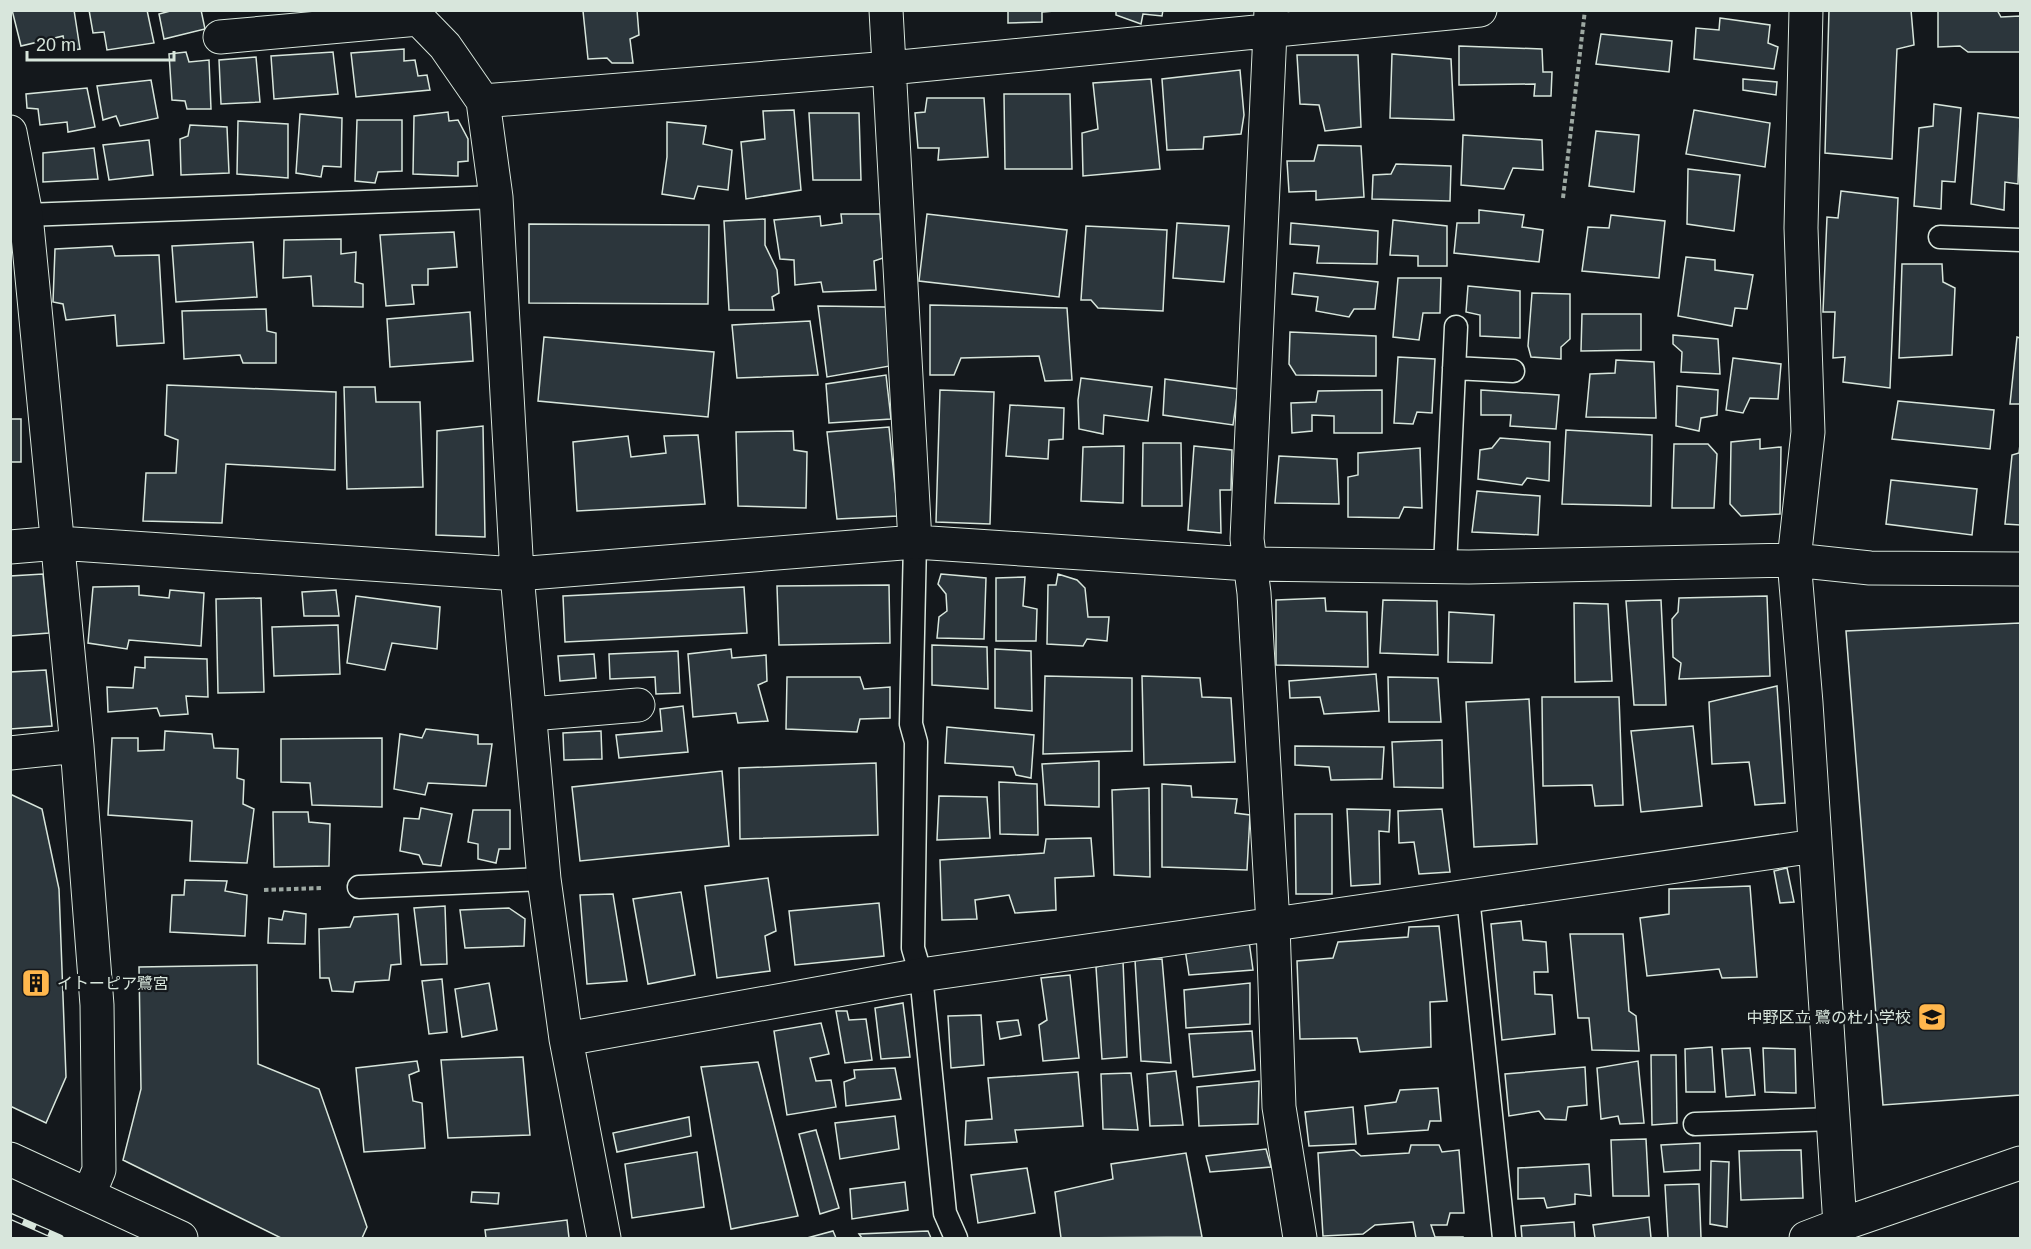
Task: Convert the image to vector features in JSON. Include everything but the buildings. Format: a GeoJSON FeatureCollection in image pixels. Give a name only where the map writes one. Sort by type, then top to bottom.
{"type":"FeatureCollection","features":[{"type":"Feature","properties":{"kind":"street"},"geometry":{"type":"LineString","coordinates":[[886,10],[915,542]]}},
{"type":"Feature","properties":{"kind":"street"},"geometry":{"type":"LineString","coordinates":[[483,101],[890,68],[1271,21],[1480,10]]}},
{"type":"Feature","properties":{"kind":"street"},"geometry":{"type":"LineString","coordinates":[[1806,10],[1801,228],[1808,432],[1794,560],[1840,1225]]}},
{"type":"Feature","properties":{"kind":"street"},"geometry":{"type":"LineString","coordinates":[[220,37],[414,15],[445,46],[483,101],[496,197],[517,574],[544,879],[566,1040],[604,1239]]}},
{"type":"Feature","properties":{"kind":"street"},"geometry":{"type":"LineString","coordinates":[[1271,21],[1247,538],[1254,593],[1273,924],[1279,1107],[1300,1239]]}},
{"type":"Feature","properties":{"kind":"street"},"geometry":{"type":"LineString","coordinates":[[10,132],[26,215],[77,747],[97,1005],[99,1170],[89,1194]]}},
{"type":"Feature","properties":{"kind":"street"},"geometry":{"type":"LineString","coordinates":[[10,547],[58,543],[517,574],[915,542],[1249,564],[1445,567],[1794,560],[1870,568],[2020,569]]}},
{"type":"Feature","properties":{"kind":"street"},"geometry":{"type":"LineString","coordinates":[[531,714],[638,705]]}},
{"type":"Feature","properties":{"kind":"street"},"geometry":{"type":"LineString","coordinates":[[10,753],[77,747]]}},
{"type":"Feature","properties":{"kind":"street"},"geometry":{"type":"LineString","coordinates":[[566,1040],[921,975],[1815,846]]}},
{"type":"Feature","properties":{"kind":"street"},"geometry":{"type":"LineString","coordinates":[[10,1159],[181,1239]]}},
{"type":"Feature","properties":{"kind":"street"},"geometry":{"type":"LineString","coordinates":[[1806,1239],[1840,1225],[2020,1163]]}},
{"type":"Feature","properties":{"kind":"lane"},"geometry":{"type":"LineString","coordinates":[[26,215],[496,197]]}},
{"type":"Feature","properties":{"kind":"lane"},"geometry":{"type":"LineString","coordinates":[[1940,237],[2020,240]]}},
{"type":"Feature","properties":{"kind":"lane"},"geometry":{"type":"LineString","coordinates":[[1445,567],[1456,327]]}},
{"type":"Feature","properties":{"kind":"lane"},"geometry":{"type":"LineString","coordinates":[[1454,368],[1514,371]]}},
{"type":"Feature","properties":{"kind":"lane"},"geometry":{"type":"LineString","coordinates":[[915,542],[911,724],[916,742],[913,948],[921,975],[945,1213],[956,1239]]}},
{"type":"Feature","properties":{"kind":"lane"},"geometry":{"type":"LineString","coordinates":[[359,887],[544,879]]}},
{"type":"Feature","properties":{"kind":"lane"},"geometry":{"type":"LineString","coordinates":[[1468,897],[1504,1239]]}},
{"type":"Feature","properties":{"kind":"lane"},"geometry":{"type":"LineString","coordinates":[[1695,1124],[1832,1119]]}},
{"type":"Feature","properties":{"kind":"path"},"geometry":{"type":"LineString","coordinates":[[1563,198],[1585,10]]}},
{"type":"Feature","properties":{"kind":"path"},"geometry":{"type":"LineString","coordinates":[[264,890],[359,887]]}},
{"type":"Feature","properties":{"kind":"railway"},"geometry":{"type":"LineString","coordinates":[[10,1216],[60,1238]]}},
{"type":"Feature","properties":{"kind":"place","name":"イトーピア鷺宮"},"geometry":{"type":"Point","coordinates":[36,983]}},
{"type":"Feature","properties":{"kind":"place","name":"中野区立 鷺の杜小学校"},"geometry":{"type":"Point","coordinates":[1932,1017]}}]}
